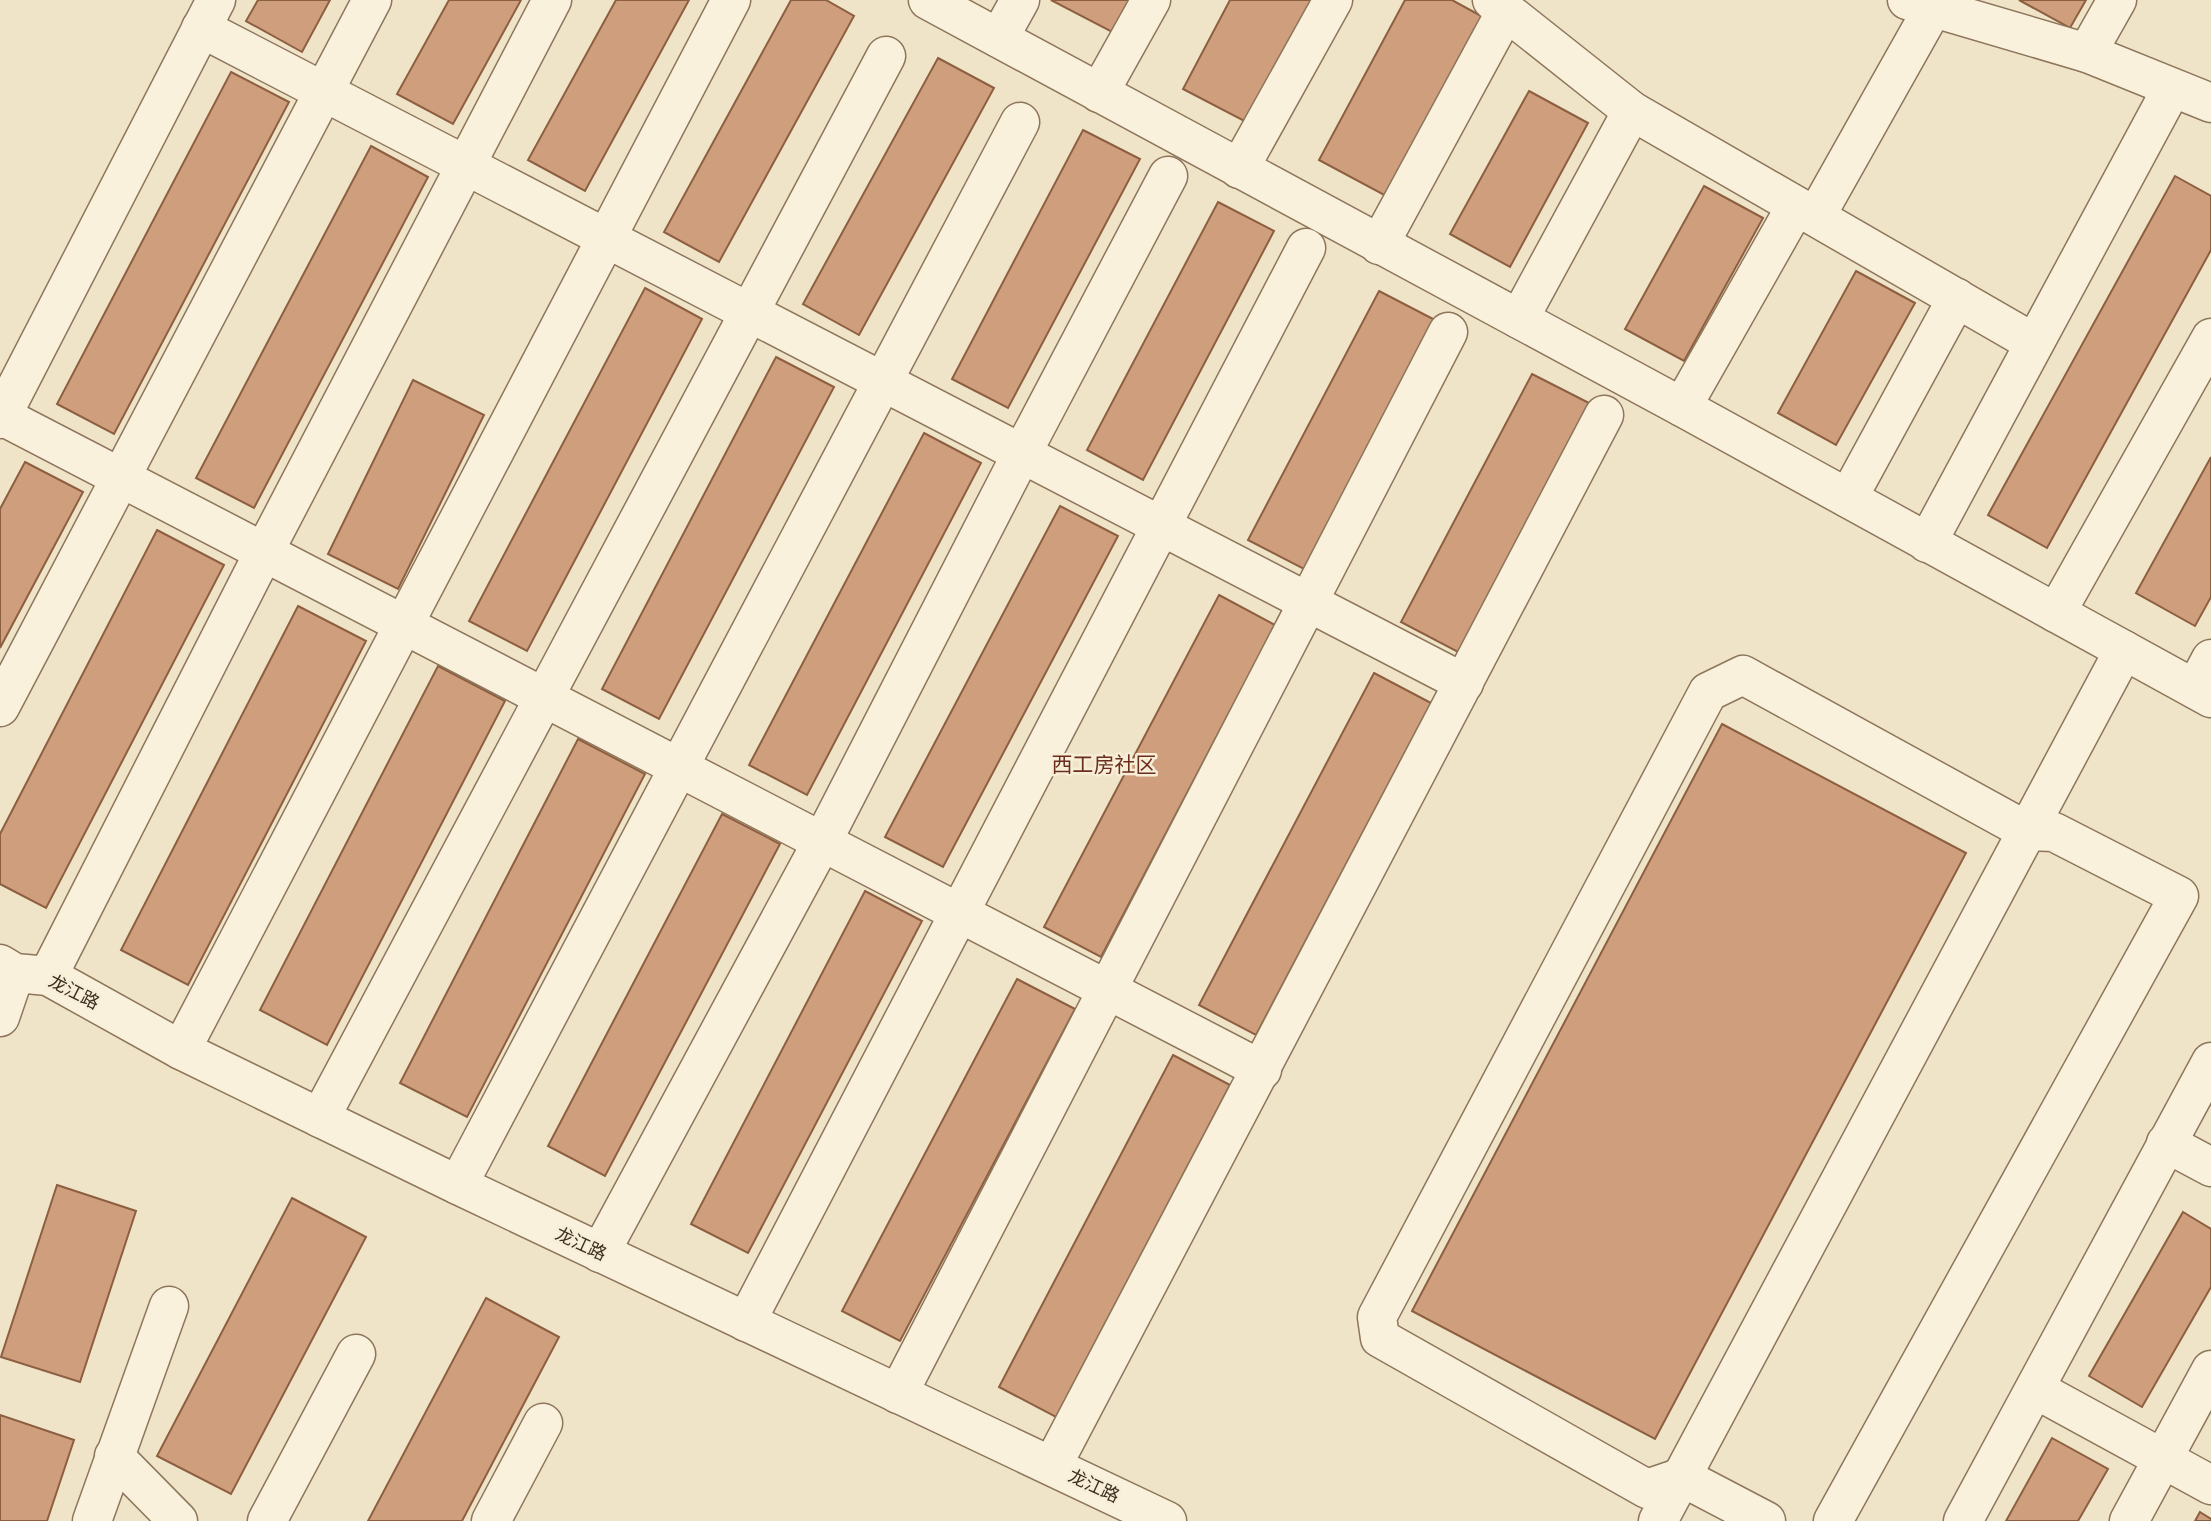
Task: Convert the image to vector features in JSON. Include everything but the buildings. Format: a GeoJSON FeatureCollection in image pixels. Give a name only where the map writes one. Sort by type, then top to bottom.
{"type":"FeatureCollection","features":[{"type":"Feature","properties":{"kind":"street"},"geometry":{"type":"LineString","coordinates":[[0,707],[372,0]]}},
{"type":"Feature","properties":{"kind":"street"},"geometry":{"type":"LineString","coordinates":[[0,1017],[21,971],[264,552],[552,0]]}},
{"type":"Feature","properties":{"kind":"street"},"geometry":{"type":"LineString","coordinates":[[181,1050],[731,0]]}},
{"type":"Feature","properties":{"kind":"street"},"geometry":{"type":"LineString","coordinates":[[928,0],[1682,407],[2124,650],[2206,682]]}},
{"type":"Feature","properties":{"kind":"street"},"geometry":{"type":"LineString","coordinates":[[999,38],[1020,0]]}},
{"type":"Feature","properties":{"kind":"street"},"geometry":{"type":"LineString","coordinates":[[1098,93],[1151,0]]}},
{"type":"Feature","properties":{"kind":"street"},"geometry":{"type":"LineString","coordinates":[[1239,169],[1333,0]]}},
{"type":"Feature","properties":{"kind":"street"},"geometry":{"type":"LineString","coordinates":[[2087,53],[2117,0]]}},
{"type":"Feature","properties":{"kind":"street"},"geometry":{"type":"LineString","coordinates":[[1682,407],[1806,211],[1920,4],[2087,53],[2211,103]]}},
{"type":"Feature","properties":{"kind":"street"},"geometry":{"type":"LineString","coordinates":[[1380,245],[1499,5],[1632,111],[2034,343]]}},
{"type":"Feature","properties":{"kind":"street"},"geometry":{"type":"LineString","coordinates":[[1262,1070],[1,418],[208,14],[324,92],[1464,682]]}},
{"type":"Feature","properties":{"kind":"street"},"geometry":{"type":"LineString","coordinates":[[320,1118],[887,56]]}},
{"type":"Feature","properties":{"kind":"street"},"geometry":{"type":"LineString","coordinates":[[1927,543],[2172,88]]}},
{"type":"Feature","properties":{"kind":"street"},"geometry":{"type":"LineString","coordinates":[[1520,319],[1632,111]]}},
{"type":"Feature","properties":{"kind":"street"},"geometry":{"type":"LineString","coordinates":[[458,1185],[1020,122]]}},
{"type":"Feature","properties":{"kind":"street"},"geometry":{"type":"LineString","coordinates":[[600,1253],[822,842],[1168,176]]}},
{"type":"Feature","properties":{"kind":"street"},"geometry":{"type":"LineString","coordinates":[[746,1322],[1306,248]]}},
{"type":"Feature","properties":{"kind":"street"},"geometry":{"type":"LineString","coordinates":[[1847,498],[1956,298]]}},
{"type":"Feature","properties":{"kind":"street"},"geometry":{"type":"LineString","coordinates":[[898,1394],[1448,332]]}},
{"type":"Feature","properties":{"kind":"street"},"geometry":{"type":"LineString","coordinates":[[2056,613],[2211,338]]}},
{"type":"Feature","properties":{"kind":"street"},"geometry":{"type":"LineString","coordinates":[[1052,1466],[1604,415]]}},
{"type":"Feature","properties":{"kind":"street"},"geometry":{"type":"LineString","coordinates":[[1658,1521],[2124,650]]}},
{"type":"Feature","properties":{"kind":"street"},"geometry":{"type":"LineString","coordinates":[[1766,1521],[1682,1477],[1647,1489],[1380,1338],[1377,1317],[1708,692],[1742,675],[2027,831],[2054,832],[2179,896],[1833,1521]]}},
{"type":"Feature","properties":{"kind":"street","name":"龙江路"},"geometry":{"type":"LineString","coordinates":[[21,971],[458,1185],[1167,1521]]}},
{"type":"Feature","properties":{"kind":"street"},"geometry":{"type":"LineString","coordinates":[[1963,1521],[2211,1062]]}},
{"type":"Feature","properties":{"kind":"street"},"geometry":{"type":"LineString","coordinates":[[2166,1143],[2211,1167]]}},
{"type":"Feature","properties":{"kind":"street"},"geometry":{"type":"LineString","coordinates":[[92,1521],[169,1306]]}},
{"type":"Feature","properties":{"kind":"street"},"geometry":{"type":"LineString","coordinates":[[267,1521],[356,1354]]}},
{"type":"Feature","properties":{"kind":"street"},"geometry":{"type":"LineString","coordinates":[[2129,1521],[2211,1370]]}},
{"type":"Feature","properties":{"kind":"street"},"geometry":{"type":"LineString","coordinates":[[2035,1389],[2211,1485]]}},
{"type":"Feature","properties":{"kind":"street"},"geometry":{"type":"LineString","coordinates":[[491,1521],[542,1423]]}},
{"type":"Feature","properties":{"kind":"street"},"geometry":{"type":"LineString","coordinates":[[114,1456],[178,1521]]}},
{"type":"Feature","properties":{"kind":"district","name":"西工房社区"},"geometry":{"type":"Point","coordinates":[1104,765]}}]}
